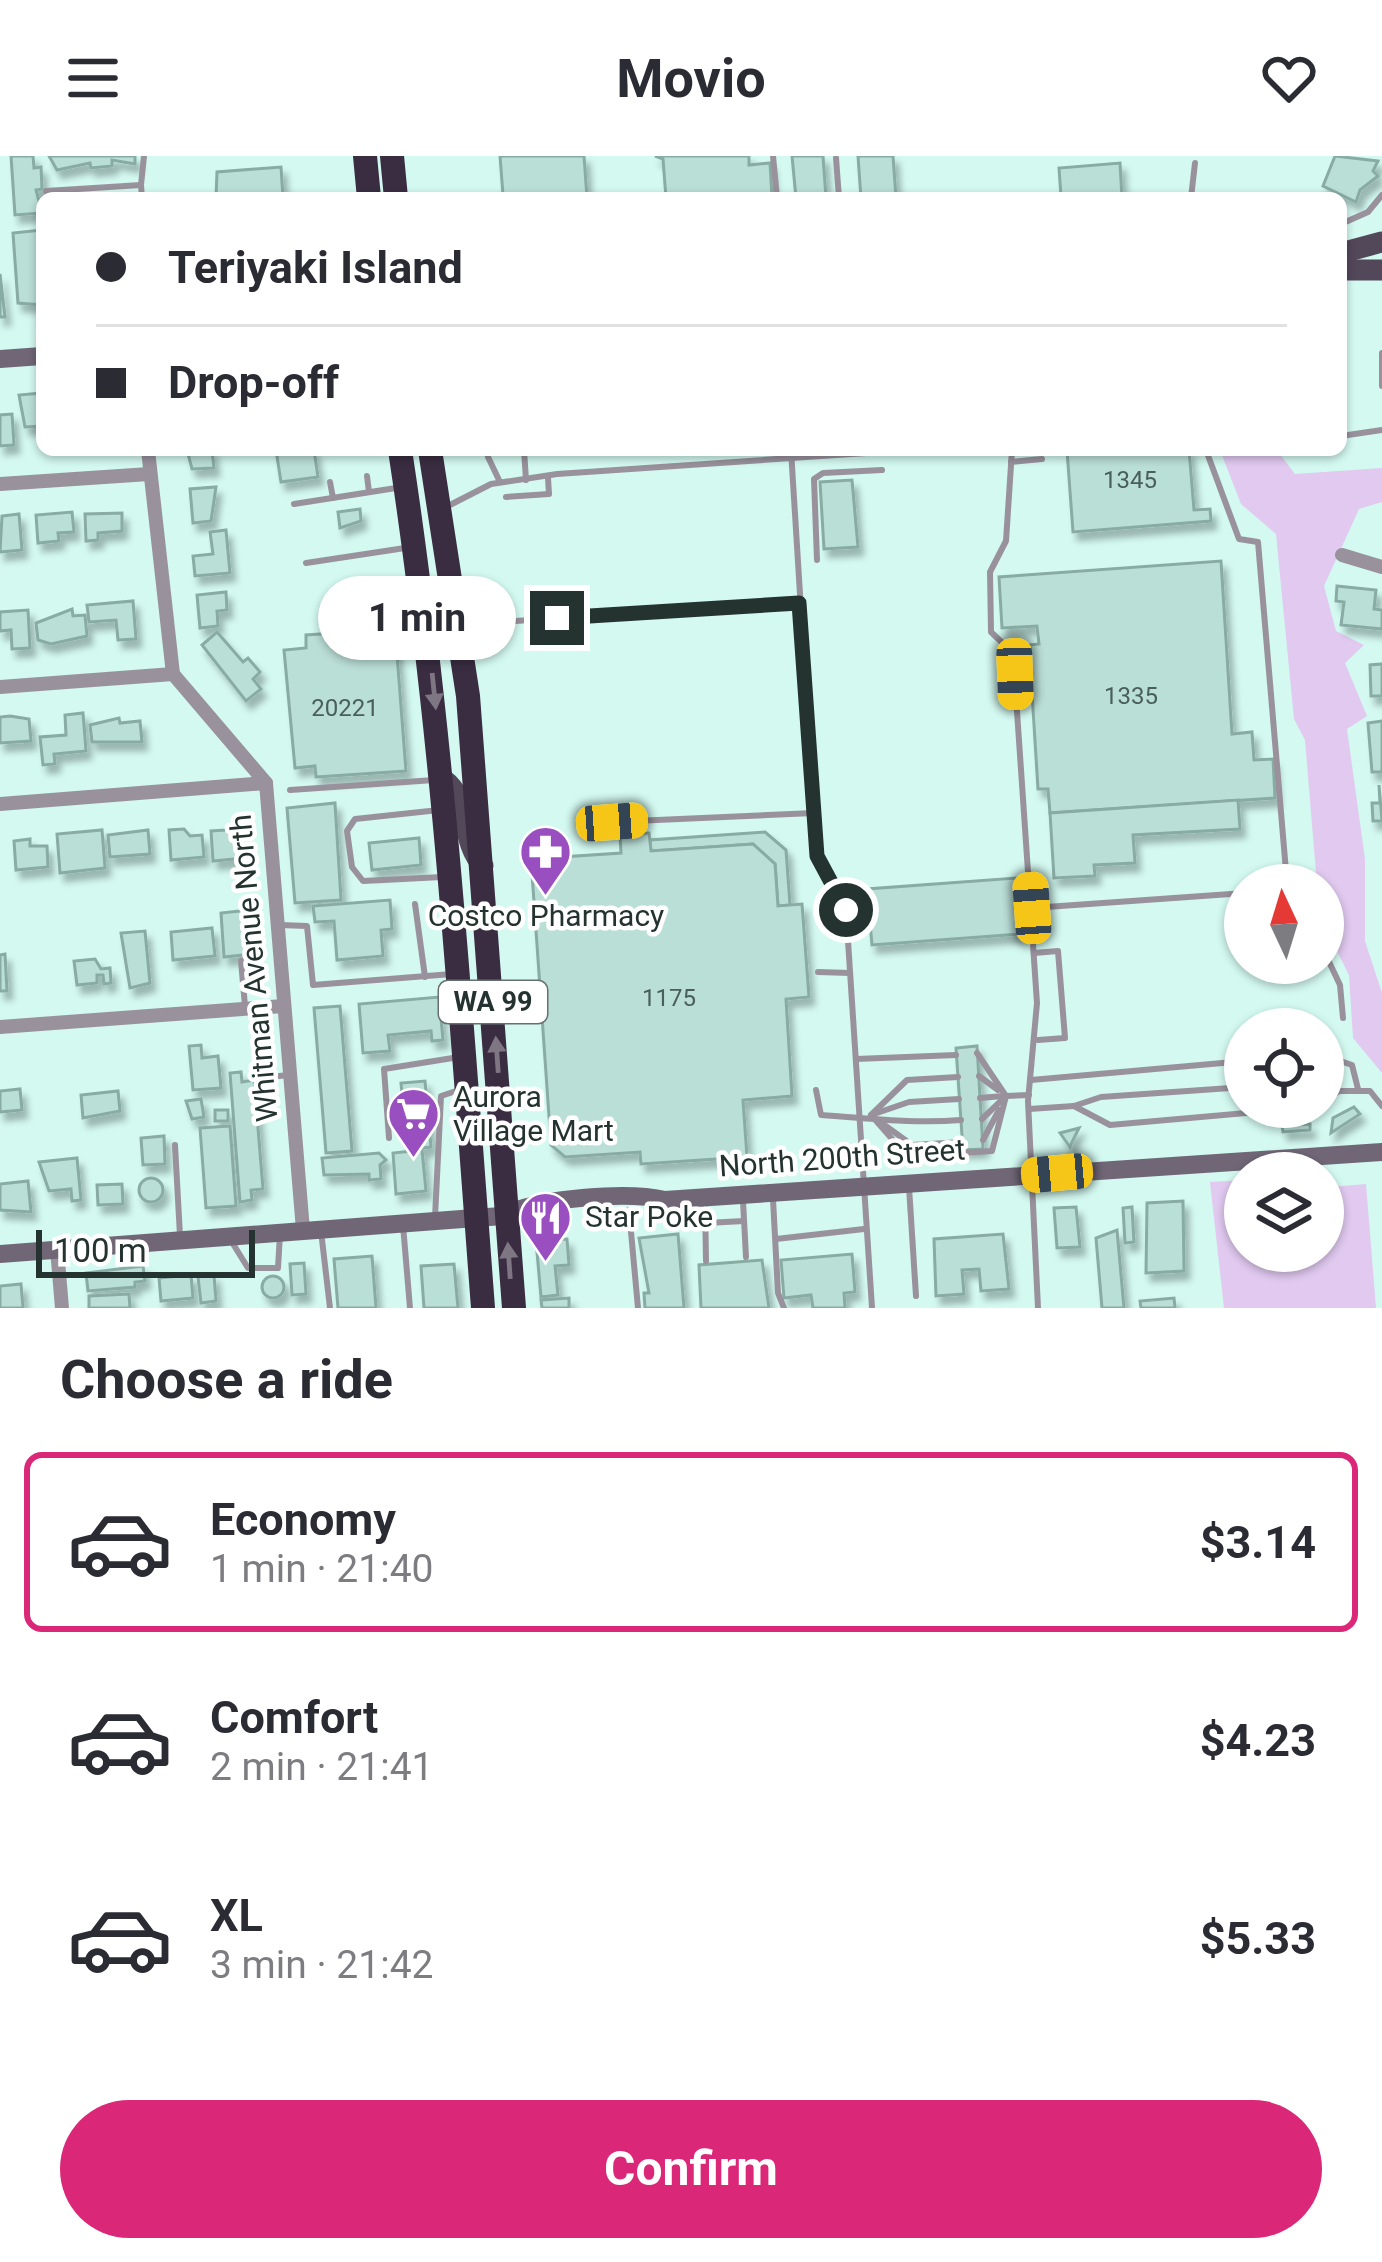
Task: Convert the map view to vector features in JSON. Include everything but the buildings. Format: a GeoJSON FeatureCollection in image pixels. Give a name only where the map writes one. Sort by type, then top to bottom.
{"type":"FeatureCollection","features":[{"type":"Feature","properties":{"kind":"highway"},"geometry":{"type":"LineString","coordinates":[[365,156],[368,192]]}},
{"type":"Feature","properties":{"kind":"highway"},"geometry":{"type":"LineString","coordinates":[[392,156],[395,192]]}},
{"type":"Feature","properties":{"kind":"highway","name":"WA 99"},"geometry":{"type":"LineString","coordinates":[[401,456],[446,809],[469,1056],[484,1308]]}},
{"type":"Feature","properties":{"kind":"highway","name":"WA 99"},"geometry":{"type":"LineString","coordinates":[[431,456],[468,696],[514,1308]]}},
{"type":"Feature","properties":{"kind":"main road"},"geometry":{"type":"LineString","coordinates":[[1347,251],[1379,242]]}},
{"type":"Feature","properties":{"kind":"main road"},"geometry":{"type":"LineString","coordinates":[[1347,270],[1382,271]]}},
{"type":"Feature","properties":{"kind":"main road"},"geometry":{"type":"LineString","coordinates":[[443,779],[461,796],[467,845],[483,866]]}},
{"type":"Feature","properties":{"kind":"street"},"geometry":{"type":"LineString","coordinates":[[0,359],[36,356]]}},
{"type":"Feature","properties":{"kind":"street"},"geometry":{"type":"LineString","coordinates":[[0,687],[173,674],[148,456]]}},
{"type":"Feature","properties":{"kind":"street"},"geometry":{"type":"LineString","coordinates":[[0,484],[148,474]]}},
{"type":"Feature","properties":{"kind":"street"},"geometry":{"type":"LineString","coordinates":[[1342,555],[1382,567]]}},
{"type":"Feature","properties":{"kind":"street","name":"Whitman Avenue North"},"geometry":{"type":"LineString","coordinates":[[173,674],[266,783],[289,1075],[312,1229]]}},
{"type":"Feature","properties":{"kind":"street"},"geometry":{"type":"LineString","coordinates":[[0,804],[266,783]]}},
{"type":"Feature","properties":{"kind":"street"},"geometry":{"type":"LineString","coordinates":[[0,1028],[283,1006]]}},
{"type":"Feature","properties":{"kind":"street","name":"North 200th Street"},"geometry":{"type":"LineString","coordinates":[[507,1214],[526,1205],[1382,1152]]}},
{"type":"Feature","properties":{"kind":"street","name":"North 200th Street"},"geometry":{"type":"LineString","coordinates":[[0,1254],[478,1215],[527,1217],[651,1209],[665,1200]]}},
{"type":"Feature","properties":{"kind":"street"},"geometry":{"type":"LineString","coordinates":[[57,1249],[62,1308]]}},
{"type":"Feature","properties":{"kind":"lane"},"geometry":{"type":"LineString","coordinates":[[142,192],[144,156]]}},
{"type":"Feature","properties":{"kind":"lane"},"geometry":{"type":"LineString","coordinates":[[773,156],[776,192]]}},
{"type":"Feature","properties":{"kind":"lane"},"geometry":{"type":"LineString","coordinates":[[836,158],[839,192]]}},
{"type":"Feature","properties":{"kind":"lane"},"geometry":{"type":"LineString","coordinates":[[1192,192],[1195,163]]}},
{"type":"Feature","properties":{"kind":"lane"},"geometry":{"type":"LineString","coordinates":[[46,191],[142,185]]}},
{"type":"Feature","properties":{"kind":"lane"},"geometry":{"type":"LineString","coordinates":[[1347,221],[1368,212],[1382,195]]}},
{"type":"Feature","properties":{"kind":"lane"},"geometry":{"type":"LineString","coordinates":[[1382,353],[1382,386]]}},
{"type":"Feature","properties":{"kind":"lane"},"geometry":{"type":"LineString","coordinates":[[1347,435],[1382,430]]}},
{"type":"Feature","properties":{"kind":"lane"},"geometry":{"type":"LineString","coordinates":[[524,456],[526,480]]}},
{"type":"Feature","properties":{"kind":"lane"},"geometry":{"type":"LineString","coordinates":[[439,509],[500,482],[771,456]]}},
{"type":"Feature","properties":{"kind":"lane"},"geometry":{"type":"LineString","coordinates":[[791,456],[818,860],[844,904],[872,1308]]}},
{"type":"Feature","properties":{"kind":"lane"},"geometry":{"type":"LineString","coordinates":[[1012,456],[1006,541],[990,572],[988,590],[991,632],[1013,653],[1032,908],[1038,1040],[1029,1109],[1038,1308]]}},
{"type":"Feature","properties":{"kind":"lane"},"geometry":{"type":"LineString","coordinates":[[1208,456],[1239,539],[1258,542],[1285,864]]}},
{"type":"Feature","properties":{"kind":"lane"},"geometry":{"type":"LineString","coordinates":[[488,457],[500,482]]}},
{"type":"Feature","properties":{"kind":"lane"},"geometry":{"type":"LineString","coordinates":[[1011,462],[1042,459]]}},
{"type":"Feature","properties":{"kind":"lane"},"geometry":{"type":"LineString","coordinates":[[817,560],[814,479],[824,473],[882,470]]}},
{"type":"Feature","properties":{"kind":"lane"},"geometry":{"type":"LineString","coordinates":[[367,476],[369,492]]}},
{"type":"Feature","properties":{"kind":"lane"},"geometry":{"type":"LineString","coordinates":[[506,497],[549,494],[548,478]]}},
{"type":"Feature","properties":{"kind":"lane"},"geometry":{"type":"LineString","coordinates":[[348,479],[350,495]]}},
{"type":"Feature","properties":{"kind":"lane"},"geometry":{"type":"LineString","coordinates":[[330,482],[332,498]]}},
{"type":"Feature","properties":{"kind":"lane"},"geometry":{"type":"LineString","coordinates":[[294,504],[405,486]]}},
{"type":"Feature","properties":{"kind":"lane"},"geometry":{"type":"LineString","coordinates":[[306,562],[415,547]]}},
{"type":"Feature","properties":{"kind":"lane"},"geometry":{"type":"LineString","coordinates":[[514,621],[799,603]]}},
{"type":"Feature","properties":{"kind":"lane"},"geometry":{"type":"LineString","coordinates":[[290,790],[443,779]]}},
{"type":"Feature","properties":{"kind":"lane"},"geometry":{"type":"LineString","coordinates":[[446,809],[355,820],[347,831],[352,867],[363,880],[452,877]]}},
{"type":"Feature","properties":{"kind":"lane"},"geometry":{"type":"LineString","coordinates":[[612,822],[814,813]]}},
{"type":"Feature","properties":{"kind":"lane"},"geometry":{"type":"LineString","coordinates":[[1032,908],[1224,894]]}},
{"type":"Feature","properties":{"kind":"lane"},"geometry":{"type":"LineString","coordinates":[[415,904],[425,977]]}},
{"type":"Feature","properties":{"kind":"lane"},"geometry":{"type":"LineString","coordinates":[[245,1009],[241,962],[260,958],[256,917]]}},
{"type":"Feature","properties":{"kind":"lane"},"geometry":{"type":"LineString","coordinates":[[277,926],[307,926],[313,985],[462,974]]}},
{"type":"Feature","properties":{"kind":"lane"},"geometry":{"type":"LineString","coordinates":[[1034,953],[1058,951],[1065,1038],[1038,1040]]}},
{"type":"Feature","properties":{"kind":"lane"},"geometry":{"type":"LineString","coordinates":[[818,971],[850,973]]}},
{"type":"Feature","properties":{"kind":"lane"},"geometry":{"type":"LineString","coordinates":[[871,1115],[907,1156],[992,1151],[1006,1096],[977,1054]]}},
{"type":"Feature","properties":{"kind":"lane"},"geometry":{"type":"LineString","coordinates":[[856,1060],[956,1055]]}},
{"type":"Feature","properties":{"kind":"lane"},"geometry":{"type":"LineString","coordinates":[[389,1138],[388,1065],[469,1056]]}},
{"type":"Feature","properties":{"kind":"lane"},"geometry":{"type":"LineString","coordinates":[[1344,1059],[1352,1065],[1358,1090]]}},
{"type":"Feature","properties":{"kind":"lane"},"geometry":{"type":"LineString","coordinates":[[1031,1080],[1224,1062]]}},
{"type":"Feature","properties":{"kind":"lane"},"geometry":{"type":"LineString","coordinates":[[262,1078],[289,1075]]}},
{"type":"Feature","properties":{"kind":"lane"},"geometry":{"type":"LineString","coordinates":[[979,1076],[1006,1096]]}},
{"type":"Feature","properties":{"kind":"lane"},"geometry":{"type":"LineString","coordinates":[[871,1115],[907,1080],[958,1077]]}},
{"type":"Feature","properties":{"kind":"lane"},"geometry":{"type":"LineString","coordinates":[[435,1218],[441,1096],[471,1087]]}},
{"type":"Feature","properties":{"kind":"lane"},"geometry":{"type":"LineString","coordinates":[[1029,1109],[1074,1106],[1101,1097],[1224,1088]]}},
{"type":"Feature","properties":{"kind":"lane"},"geometry":{"type":"LineString","coordinates":[[816,1090],[821,1115],[871,1115],[909,1102],[959,1099]]}},
{"type":"Feature","properties":{"kind":"lane"},"geometry":{"type":"LineString","coordinates":[[1344,1091],[1376,1094],[1382,1106]]}},
{"type":"Feature","properties":{"kind":"lane"},"geometry":{"type":"LineString","coordinates":[[980,1098],[1029,1094]]}},
{"type":"Feature","properties":{"kind":"lane"},"geometry":{"type":"LineString","coordinates":[[982,1119],[1006,1096]]}},
{"type":"Feature","properties":{"kind":"lane"},"geometry":{"type":"LineString","coordinates":[[983,1141],[1006,1096]]}},
{"type":"Feature","properties":{"kind":"lane"},"geometry":{"type":"LineString","coordinates":[[1074,1106],[1110,1125],[1224,1114]]}},
{"type":"Feature","properties":{"kind":"lane"},"geometry":{"type":"LineString","coordinates":[[871,1115],[910,1124],[961,1120]]}},
{"type":"Feature","properties":{"kind":"lane"},"geometry":{"type":"LineString","coordinates":[[871,1115],[911,1145],[962,1142]]}},
{"type":"Feature","properties":{"kind":"lane"},"geometry":{"type":"LineString","coordinates":[[176,1145],[181,1240]]}},
{"type":"Feature","properties":{"kind":"lane"},"geometry":{"type":"LineString","coordinates":[[908,1184],[916,1296]]}},
{"type":"Feature","properties":{"kind":"lane"},"geometry":{"type":"LineString","coordinates":[[773,1193],[784,1308]]}},
{"type":"Feature","properties":{"kind":"lane"},"geometry":{"type":"LineString","coordinates":[[742,1195],[746,1258]]}},
{"type":"Feature","properties":{"kind":"lane"},"geometry":{"type":"LineString","coordinates":[[705,1197],[706,1261]]}},
{"type":"Feature","properties":{"kind":"lane"},"geometry":{"type":"LineString","coordinates":[[629,1210],[638,1308]]}},
{"type":"Feature","properties":{"kind":"lane"},"geometry":{"type":"LineString","coordinates":[[403,1221],[410,1308]]}},
{"type":"Feature","properties":{"kind":"lane"},"geometry":{"type":"LineString","coordinates":[[706,1223],[744,1221]]}},
{"type":"Feature","properties":{"kind":"lane"},"geometry":{"type":"LineString","coordinates":[[776,1239],[864,1228]]}},
{"type":"Feature","properties":{"kind":"lane"},"geometry":{"type":"LineString","coordinates":[[312,1229],[330,1308]]}},
{"type":"Feature","properties":{"kind":"lane"},"geometry":{"type":"LineString","coordinates":[[229,1236],[248,1268],[278,1268],[280,1232]]}},
{"type":"Feature","properties":{"kind":"shaded area"},"geometry":{"type":"Polygon","coordinates":[[[1222,456],[1282,456],[1295,474],[1382,468],[1382,502],[1359,509],[1324,586],[1336,631],[1364,645],[1345,663],[1367,716],[1347,729],[1365,859],[1365,941],[1382,993],[1382,1073],[1353,1038],[1349,975],[1344,965],[1344,864],[1315,864],[1305,740],[1294,719],[1276,534],[1241,504],[1222,456]]]}},
{"type":"Feature","properties":{"kind":"shaded area"},"geometry":{"type":"Polygon","coordinates":[[[1224,1181],[1224,1272],[1344,1272],[1344,1186],[1366,1184],[1376,1308],[1224,1308],[1210,1182],[1224,1181]]]}},
{"type":"Feature","properties":{"kind":"place","name":"Costco Pharmacy"},"geometry":{"type":"Point","coordinates":[546,897]}},
{"type":"Feature","properties":{"kind":"place","name":"Aurora Village Mart"},"geometry":{"type":"Point","coordinates":[414,1160]}},
{"type":"Feature","properties":{"kind":"place","name":"Star Poke"},"geometry":{"type":"Point","coordinates":[546,1263]}},
{"type":"Feature","properties":{"kind":"route"},"geometry":{"type":"LineString","coordinates":[[557,618],[799,603],[817,856],[842,894],[846,910]]}}]}
